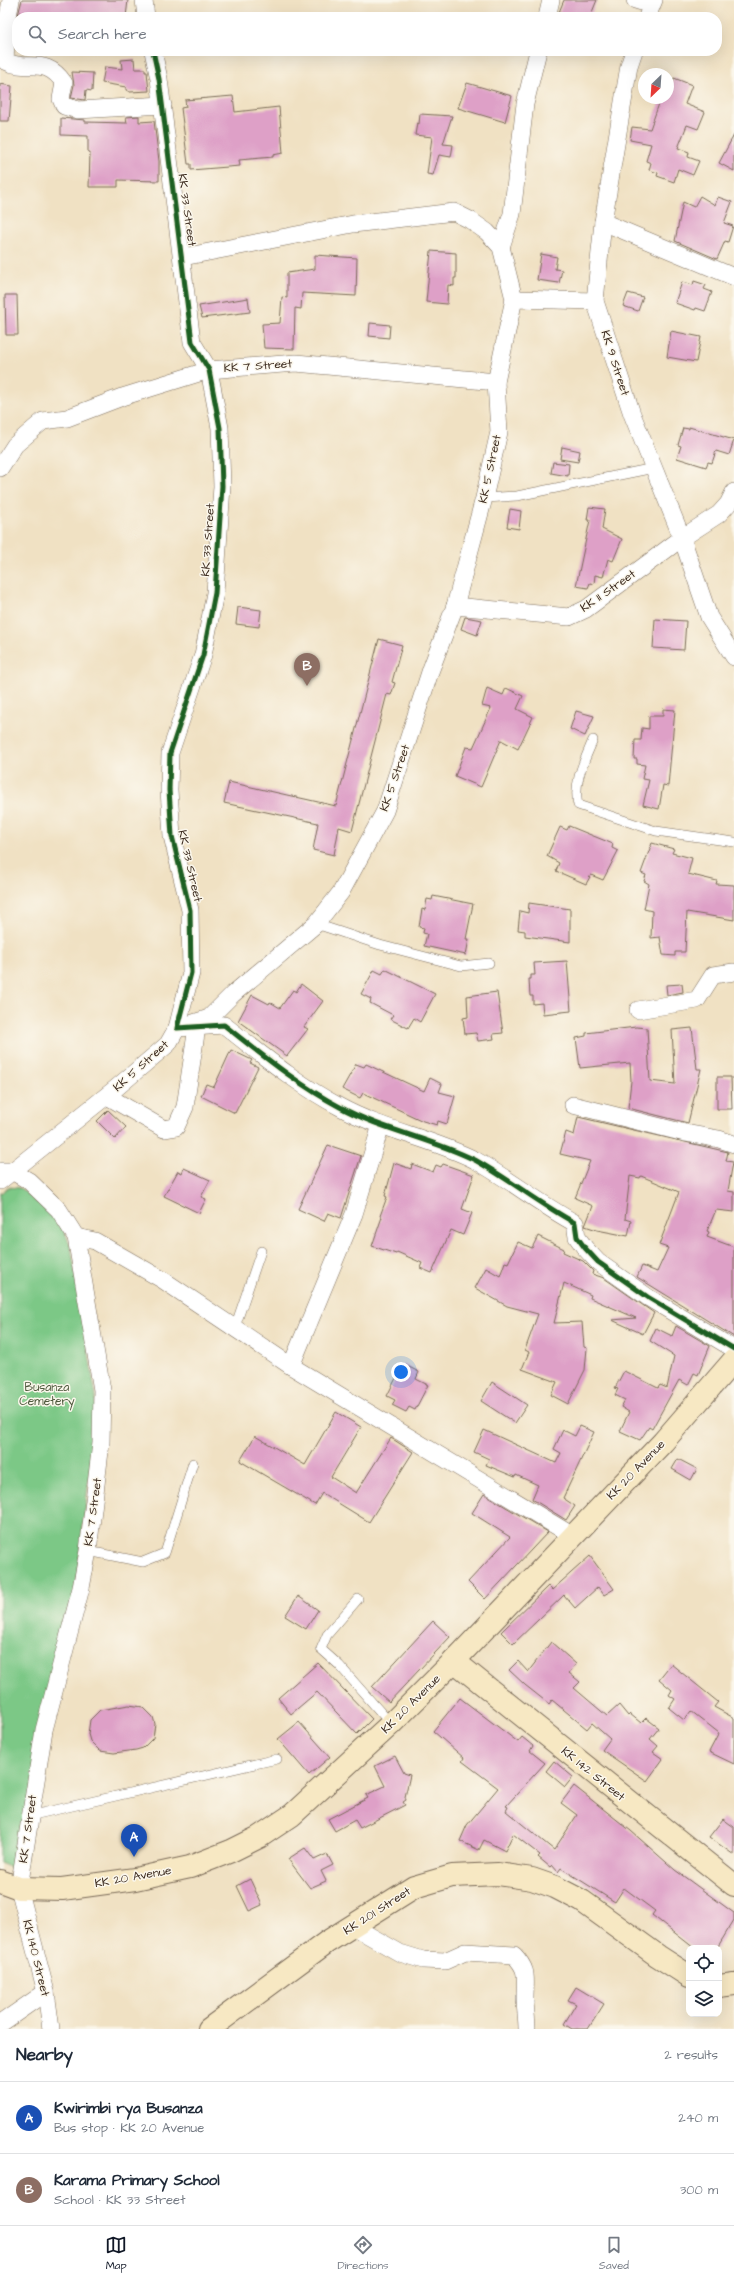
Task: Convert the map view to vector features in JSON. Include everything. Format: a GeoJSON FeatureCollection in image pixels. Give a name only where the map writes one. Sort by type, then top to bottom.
{"type":"FeatureCollection","features":[{"type":"Feature","properties":{"kind":"main road","name":"KK 20 Avenue"},"geometry":{"type":"LineString","coordinates":[[10,1884],[62,1889],[135,1879],[190,1867],[231,1851],[259,1837],[292,1815],[391,1724],[454,1661],[663,1442],[734,1360]]}},
{"type":"Feature","properties":{"kind":"main road","name":"KK 142 Street"},"geometry":{"type":"LineString","coordinates":[[454,1661],[734,1885]]}},
{"type":"Feature","properties":{"kind":"main road","name":"KK 201 Street"},"geometry":{"type":"LineString","coordinates":[[209,2029],[327,1942],[354,1927],[414,1887],[452,1876],[498,1874],[532,1879],[582,1901],[658,1956],[686,1974]]}},
{"type":"Feature","properties":{"kind":"main road"},"geometry":{"type":"LineString","coordinates":[[722,1986],[734,1984]]}},
{"type":"Feature","properties":{"kind":"street"},"geometry":{"type":"LineString","coordinates":[[11,0],[7,22],[6,61],[10,64],[44,67],[56,72],[64,83],[61,99],[64,106],[78,110],[162,105]]}},
{"type":"Feature","properties":{"kind":"street"},"geometry":{"type":"LineString","coordinates":[[144,0],[145,12]]}},
{"type":"Feature","properties":{"kind":"street"},"geometry":{"type":"LineString","coordinates":[[548,12],[551,0]]}},
{"type":"Feature","properties":{"kind":"street"},"geometry":{"type":"LineString","coordinates":[[635,0],[651,7]]}},
{"type":"Feature","properties":{"kind":"street","name":"KK 33 Street"},"geometry":{"type":"LineString","coordinates":[[154,56],[183,257],[192,342],[209,370],[220,428],[222,486],[215,593],[203,655],[170,753],[169,790],[172,836],[190,910],[191,973],[178,1028]]}},
{"type":"Feature","properties":{"kind":"street"},"geometry":{"type":"LineString","coordinates":[[537,56],[525,104],[512,214],[502,247],[514,299],[595,301]]}},
{"type":"Feature","properties":{"kind":"street","name":"KK 9 Street"},"geometry":{"type":"LineString","coordinates":[[632,56],[628,66],[603,222],[595,301],[632,414],[682,538],[709,617],[734,657]]}},
{"type":"Feature","properties":{"kind":"street"},"geometry":{"type":"LineString","coordinates":[[183,257],[353,224],[454,212],[476,224],[502,247]]}},
{"type":"Feature","properties":{"kind":"street"},"geometry":{"type":"LineString","coordinates":[[603,222],[734,277]]}},
{"type":"Feature","properties":{"kind":"street","name":"KK 5 Street"},"geometry":{"type":"LineString","coordinates":[[4,1174],[107,1096],[168,1044],[178,1028],[209,1018],[233,994],[316,924],[342,892],[385,811],[431,669],[455,606],[484,498],[499,432],[496,382],[514,299]]}},
{"type":"Feature","properties":{"kind":"street","name":"KK 7 Street"},"geometry":{"type":"LineString","coordinates":[[0,468],[15,445],[43,421],[67,418],[122,397],[209,370],[296,363],[496,382]]}},
{"type":"Feature","properties":{"kind":"street","name":"KK 11 Street"},"geometry":{"type":"LineString","coordinates":[[455,606],[569,616],[586,609],[682,538],[719,514],[728,504],[734,492]]}},
{"type":"Feature","properties":{"kind":"street"},"geometry":{"type":"LineString","coordinates":[[638,1010],[697,1000],[713,975],[734,972]]}},
{"type":"Feature","properties":{"kind":"street"},"geometry":{"type":"LineString","coordinates":[[178,1028],[224,1025],[272,1063],[340,1107],[381,1125],[439,1143],[475,1161],[575,1223],[577,1237],[598,1262],[649,1298],[734,1349]]}},
{"type":"Feature","properties":{"kind":"street"},"geometry":{"type":"LineString","coordinates":[[107,1096],[164,1129],[176,1127],[185,1107],[197,1027]]}},
{"type":"Feature","properties":{"kind":"street"},"geometry":{"type":"LineString","coordinates":[[573,1105],[685,1133],[719,1139],[734,1144]]}},
{"type":"Feature","properties":{"kind":"street"},"geometry":{"type":"LineString","coordinates":[[291,1366],[354,1214],[381,1125]]}},
{"type":"Feature","properties":{"kind":"street","name":"KK 7 Street"},"geometry":{"type":"LineString","coordinates":[[4,1174],[29,1181],[59,1210],[76,1237],[102,1390],[102,1443],[88,1551],[81,1588],[44,1730],[29,1816],[10,1884]]}},
{"type":"Feature","properties":{"kind":"street"},"geometry":{"type":"LineString","coordinates":[[76,1237],[95,1241],[163,1280],[234,1330],[291,1366],[573,1536]]}},
{"type":"Feature","properties":{"kind":"street","name":"KK 140 Street"},"geometry":{"type":"LineString","coordinates":[[10,1884],[46,1992],[51,2029]]}},
{"type":"Feature","properties":{"kind":"street"},"geometry":{"type":"LineString","coordinates":[[354,1927],[400,1953],[423,1960],[445,1961],[465,1952],[514,1954],[523,1965],[527,1980],[525,1998],[527,2029]]}},
{"type":"Feature","properties":{"kind":"street"},"geometry":{"type":"LineString","coordinates":[[0,2024],[46,1992]]}},
{"type":"Feature","properties":{"kind":"lane"},"geometry":{"type":"LineString","coordinates":[[484,498],[517,496],[654,468]]}},
{"type":"Feature","properties":{"kind":"lane"},"geometry":{"type":"LineString","coordinates":[[593,740],[578,779],[576,795],[578,805],[656,831],[734,842]]}},
{"type":"Feature","properties":{"kind":"lane"},"geometry":{"type":"LineString","coordinates":[[316,924],[380,945],[461,966],[489,963]]}},
{"type":"Feature","properties":{"kind":"lane"},"geometry":{"type":"LineString","coordinates":[[234,1330],[262,1251]]}},
{"type":"Feature","properties":{"kind":"lane"},"geometry":{"type":"LineString","coordinates":[[88,1551],[143,1562],[165,1553],[193,1463]]}},
{"type":"Feature","properties":{"kind":"lane"},"geometry":{"type":"LineString","coordinates":[[358,1599],[327,1635],[321,1649],[339,1665],[391,1724]]}},
{"type":"Feature","properties":{"kind":"lane"},"geometry":{"type":"LineString","coordinates":[[29,1816],[277,1759]]}},
{"type":"Feature","properties":{"kind":"green space","name":"Busanza Cemetery"},"geometry":{"type":"Polygon","coordinates":[[[8,1187],[20,1188],[60,1221],[71,1247],[96,1397],[91,1461],[71,1627],[22,1872],[0,1863],[0,1194],[8,1187]]]}},
{"type":"Feature","properties":{"kind":"building"},"geometry":{"type":"Polygon","coordinates":[[[22,0],[128,0],[127,12],[19,12],[22,0]]]}},
{"type":"Feature","properties":{"kind":"building"},"geometry":{"type":"Polygon","coordinates":[[[564,0],[597,0],[592,12],[559,12],[564,0]]]}},
{"type":"Feature","properties":{"kind":"building"},"geometry":{"type":"Polygon","coordinates":[[[134,59],[135,69],[145,69],[145,72],[147,72],[149,91],[130,92],[126,90],[126,87],[102,83],[105,67],[122,69],[121,60],[134,59]]]}},
{"type":"Feature","properties":{"kind":"building"},"geometry":{"type":"Polygon","coordinates":[[[72,72],[93,73],[92,91],[86,90],[85,100],[71,98],[74,85],[72,72]]]}},
{"type":"Feature","properties":{"kind":"building"},"geometry":{"type":"Polygon","coordinates":[[[674,78],[692,85],[685,104],[705,112],[698,129],[687,125],[678,148],[689,152],[688,157],[699,161],[693,175],[678,169],[674,182],[657,176],[658,173],[649,170],[651,163],[646,161],[651,144],[630,140],[632,127],[650,129],[659,104],[674,104],[674,78]]]}},
{"type":"Feature","properties":{"kind":"building"},"geometry":{"type":"Polygon","coordinates":[[[467,83],[512,96],[505,122],[458,108],[467,83]]]}},
{"type":"Feature","properties":{"kind":"building"},"geometry":{"type":"Polygon","coordinates":[[[0,84],[12,86],[9,121],[0,121],[0,84]]]}},
{"type":"Feature","properties":{"kind":"building"},"geometry":{"type":"Polygon","coordinates":[[[233,96],[235,112],[279,107],[283,153],[273,155],[273,157],[239,160],[240,166],[191,170],[191,164],[188,164],[181,108],[186,107],[185,100],[233,96]]]}},
{"type":"Feature","properties":{"kind":"building"},"geometry":{"type":"Polygon","coordinates":[[[420,114],[452,116],[443,144],[453,145],[451,157],[439,155],[433,175],[427,174],[432,137],[415,135],[417,123],[419,124],[420,114]]]}},
{"type":"Feature","properties":{"kind":"building"},"geometry":{"type":"Polygon","coordinates":[[[139,116],[139,122],[154,121],[159,161],[159,181],[118,180],[118,187],[89,187],[90,152],[88,152],[88,136],[61,135],[61,118],[85,120],[85,122],[127,123],[126,117],[139,116]]]}},
{"type":"Feature","properties":{"kind":"building"},"geometry":{"type":"Polygon","coordinates":[[[734,135],[734,171],[719,163],[734,135]]]}},
{"type":"Feature","properties":{"kind":"building"},"geometry":{"type":"Polygon","coordinates":[[[700,196],[715,205],[718,197],[732,202],[724,223],[733,226],[728,242],[725,241],[717,259],[675,241],[683,202],[694,207],[700,196]]]}},
{"type":"Feature","properties":{"kind":"building"},"geometry":{"type":"Polygon","coordinates":[[[431,251],[456,253],[456,278],[454,278],[454,286],[448,285],[447,304],[426,302],[431,251]]]}},
{"type":"Feature","properties":{"kind":"building"},"geometry":{"type":"Polygon","coordinates":[[[541,254],[557,257],[555,269],[562,270],[559,283],[537,280],[541,254]]]}},
{"type":"Feature","properties":{"kind":"building"},"geometry":{"type":"Polygon","coordinates":[[[315,255],[357,258],[356,296],[302,293],[301,309],[295,308],[294,349],[264,348],[262,324],[280,323],[282,297],[287,298],[287,273],[315,269],[315,255]]]}},
{"type":"Feature","properties":{"kind":"building"},"geometry":{"type":"Polygon","coordinates":[[[694,281],[706,285],[704,289],[712,292],[705,311],[696,308],[695,310],[675,303],[682,282],[693,285],[694,281]]]}},
{"type":"Feature","properties":{"kind":"building"},"geometry":{"type":"Polygon","coordinates":[[[628,293],[643,297],[638,311],[623,306],[628,293]]]}},
{"type":"Feature","properties":{"kind":"building"},"geometry":{"type":"Polygon","coordinates":[[[5,295],[17,295],[18,335],[6,335],[5,295]]]}},
{"type":"Feature","properties":{"kind":"building"},"geometry":{"type":"Polygon","coordinates":[[[248,298],[250,312],[202,318],[199,306],[248,298]]]}},
{"type":"Feature","properties":{"kind":"building"},"geometry":{"type":"Polygon","coordinates":[[[370,323],[390,325],[389,338],[369,336],[370,323]]]}},
{"type":"Feature","properties":{"kind":"building"},"geometry":{"type":"Polygon","coordinates":[[[671,331],[701,337],[696,362],[667,357],[671,331]]]}},
{"type":"Feature","properties":{"kind":"building"},"geometry":{"type":"Polygon","coordinates":[[[689,427],[734,440],[729,455],[716,451],[712,463],[708,462],[706,467],[677,458],[681,446],[678,445],[683,428],[689,429],[689,427]]]}},
{"type":"Feature","properties":{"kind":"building"},"geometry":{"type":"Polygon","coordinates":[[[562,447],[580,451],[578,462],[560,459],[562,447]]]}},
{"type":"Feature","properties":{"kind":"building"},"geometry":{"type":"Polygon","coordinates":[[[553,462],[569,464],[568,476],[551,473],[553,462]]]}},
{"type":"Feature","properties":{"kind":"building"},"geometry":{"type":"Polygon","coordinates":[[[589,507],[605,509],[602,529],[622,539],[613,561],[608,559],[603,577],[595,575],[594,584],[590,583],[588,588],[576,586],[590,520],[587,520],[589,507]]]}},
{"type":"Feature","properties":{"kind":"building"},"geometry":{"type":"Polygon","coordinates":[[[510,509],[521,511],[519,529],[507,527],[510,509]]]}},
{"type":"Feature","properties":{"kind":"building"},"geometry":{"type":"Polygon","coordinates":[[[238,607],[261,610],[259,627],[236,624],[238,607]]]}},
{"type":"Feature","properties":{"kind":"building"},"geometry":{"type":"Polygon","coordinates":[[[465,617],[482,620],[477,635],[461,629],[465,617]]]}},
{"type":"Feature","properties":{"kind":"building"},"geometry":{"type":"Polygon","coordinates":[[[655,619],[686,621],[684,650],[653,648],[655,619]]]}},
{"type":"Feature","properties":{"kind":"building"},"geometry":{"type":"Polygon","coordinates":[[[379,639],[402,645],[392,682],[395,683],[391,695],[387,694],[352,831],[339,827],[334,855],[313,850],[318,823],[224,803],[229,782],[336,806],[379,639]]]}},
{"type":"Feature","properties":{"kind":"building"},"geometry":{"type":"Polygon","coordinates":[[[487,688],[503,695],[506,688],[523,696],[517,709],[533,717],[518,749],[501,740],[481,787],[455,776],[466,747],[473,748],[491,708],[482,706],[487,688]]]}},
{"type":"Feature","properties":{"kind":"building"},"geometry":{"type":"Polygon","coordinates":[[[663,709],[675,710],[668,786],[663,785],[659,809],[643,805],[649,780],[642,779],[645,765],[637,764],[637,759],[634,759],[635,740],[641,740],[642,728],[649,729],[649,716],[663,716],[663,709]]]}},
{"type":"Feature","properties":{"kind":"building"},"geometry":{"type":"Polygon","coordinates":[[[576,711],[594,716],[585,736],[570,729],[576,711]]]}},
{"type":"Feature","properties":{"kind":"building"},"geometry":{"type":"Polygon","coordinates":[[[569,826],[613,844],[612,848],[618,851],[603,880],[591,875],[586,884],[556,871],[559,863],[547,856],[560,827],[567,830],[569,826]]]}},
{"type":"Feature","properties":{"kind":"building"},"geometry":{"type":"Polygon","coordinates":[[[652,843],[674,849],[672,853],[692,858],[688,874],[717,881],[716,884],[734,885],[734,920],[687,912],[685,952],[675,952],[675,956],[663,955],[660,937],[651,938],[652,911],[644,909],[649,884],[644,881],[646,875],[641,873],[652,843]]]}},
{"type":"Feature","properties":{"kind":"building"},"geometry":{"type":"Polygon","coordinates":[[[433,896],[473,904],[466,939],[469,939],[466,955],[424,946],[427,934],[423,933],[424,928],[419,927],[422,909],[425,910],[427,899],[432,900],[433,896]]]}},
{"type":"Feature","properties":{"kind":"building"},"geometry":{"type":"Polygon","coordinates":[[[529,903],[570,909],[570,942],[525,936],[525,931],[518,930],[520,911],[528,913],[529,903]]]}},
{"type":"Feature","properties":{"kind":"building"},"geometry":{"type":"Polygon","coordinates":[[[567,961],[571,1011],[543,1014],[542,1003],[533,1004],[533,996],[530,996],[529,979],[531,979],[531,975],[535,975],[534,963],[567,961]]]}},
{"type":"Feature","properties":{"kind":"building"},"geometry":{"type":"Polygon","coordinates":[[[385,969],[435,994],[420,1022],[414,1018],[408,1028],[390,1019],[393,1015],[370,1003],[371,999],[361,994],[374,970],[382,974],[385,969]]]}},
{"type":"Feature","properties":{"kind":"building"},"geometry":{"type":"Polygon","coordinates":[[[301,984],[323,1001],[304,1027],[308,1029],[287,1056],[238,1021],[252,995],[269,1004],[270,1002],[280,1008],[293,990],[296,992],[301,984]]]}},
{"type":"Feature","properties":{"kind":"building"},"geometry":{"type":"Polygon","coordinates":[[[682,984],[683,992],[667,995],[666,985],[682,984]]]}},
{"type":"Feature","properties":{"kind":"building"},"geometry":{"type":"Polygon","coordinates":[[[497,992],[503,1033],[493,1034],[494,1039],[478,1041],[476,1033],[465,1034],[463,1018],[468,1017],[467,996],[497,992]]]}},
{"type":"Feature","properties":{"kind":"building"},"geometry":{"type":"Polygon","coordinates":[[[636,1027],[647,1028],[650,1081],[675,1084],[672,1030],[692,1028],[697,1069],[701,1069],[688,1123],[628,1108],[631,1081],[630,1063],[580,1068],[576,1038],[586,1036],[586,1033],[636,1027]]]}},
{"type":"Feature","properties":{"kind":"building"},"geometry":{"type":"Polygon","coordinates":[[[231,1050],[252,1060],[250,1063],[258,1067],[235,1113],[201,1096],[206,1084],[214,1087],[231,1050]]]}},
{"type":"Feature","properties":{"kind":"building"},"geometry":{"type":"Polygon","coordinates":[[[356,1064],[364,1067],[366,1064],[424,1091],[430,1078],[442,1084],[439,1092],[455,1096],[447,1124],[438,1121],[437,1125],[423,1121],[363,1093],[360,1098],[342,1089],[356,1064]]]}},
{"type":"Feature","properties":{"kind":"building"},"geometry":{"type":"Polygon","coordinates":[[[717,1077],[731,1077],[732,1109],[717,1109],[717,1077]]]}},
{"type":"Feature","properties":{"kind":"building"},"geometry":{"type":"Polygon","coordinates":[[[108,1110],[126,1127],[115,1139],[97,1121],[108,1110]]]}},
{"type":"Feature","properties":{"kind":"building"},"geometry":{"type":"Polygon","coordinates":[[[578,1117],[728,1152],[726,1161],[733,1162],[728,1191],[734,1192],[734,1212],[716,1210],[707,1231],[709,1232],[707,1237],[734,1247],[734,1337],[637,1277],[642,1266],[657,1272],[668,1248],[659,1245],[679,1192],[641,1176],[640,1178],[630,1176],[625,1219],[631,1221],[628,1236],[585,1226],[593,1206],[575,1198],[590,1161],[560,1154],[566,1132],[574,1135],[578,1117]]]}},
{"type":"Feature","properties":{"kind":"building"},"geometry":{"type":"Polygon","coordinates":[[[328,1145],[361,1156],[341,1218],[328,1213],[324,1221],[298,1209],[328,1145]]]}},
{"type":"Feature","properties":{"kind":"building"},"geometry":{"type":"Polygon","coordinates":[[[394,1163],[411,1169],[412,1164],[433,1172],[436,1165],[441,1167],[443,1164],[474,1175],[462,1209],[472,1213],[463,1235],[451,1230],[432,1273],[420,1268],[422,1263],[397,1252],[396,1254],[372,1246],[382,1217],[380,1216],[387,1197],[385,1196],[394,1163]]]}},
{"type":"Feature","properties":{"kind":"building"},"geometry":{"type":"Polygon","coordinates":[[[184,1168],[210,1180],[201,1197],[206,1199],[199,1213],[164,1196],[178,1171],[182,1173],[184,1168]]]}},
{"type":"Feature","properties":{"kind":"building"},"geometry":{"type":"Polygon","coordinates":[[[538,1236],[564,1249],[563,1252],[583,1261],[593,1271],[592,1274],[604,1278],[654,1313],[643,1334],[612,1320],[636,1318],[590,1298],[591,1295],[564,1283],[554,1323],[582,1322],[584,1347],[587,1348],[585,1370],[568,1404],[551,1395],[557,1382],[522,1369],[529,1352],[525,1350],[538,1314],[507,1306],[475,1288],[486,1268],[500,1276],[505,1262],[508,1263],[518,1242],[532,1248],[538,1236]]]}},
{"type":"Feature","properties":{"kind":"building"},"geometry":{"type":"Polygon","coordinates":[[[676,1326],[710,1346],[698,1375],[694,1373],[688,1385],[679,1380],[652,1429],[649,1427],[640,1440],[620,1431],[629,1412],[621,1407],[625,1400],[615,1395],[618,1389],[615,1388],[624,1371],[658,1388],[660,1385],[667,1388],[674,1356],[650,1341],[656,1328],[672,1336],[676,1326]]]}},
{"type":"Feature","properties":{"kind":"building"},"geometry":{"type":"Polygon","coordinates":[[[403,1364],[419,1372],[416,1379],[428,1385],[415,1410],[409,1407],[406,1412],[392,1405],[395,1400],[387,1396],[403,1364]]]}},
{"type":"Feature","properties":{"kind":"building"},"geometry":{"type":"Polygon","coordinates":[[[492,1382],[527,1405],[515,1423],[481,1401],[492,1382]]]}},
{"type":"Feature","properties":{"kind":"building"},"geometry":{"type":"Polygon","coordinates":[[[336,1412],[361,1427],[331,1477],[356,1493],[391,1438],[413,1452],[369,1522],[322,1493],[315,1505],[240,1461],[255,1436],[305,1465],[336,1412]]]}},
{"type":"Feature","properties":{"kind":"building"},"geometry":{"type":"Polygon","coordinates":[[[580,1426],[594,1432],[563,1498],[575,1506],[566,1520],[532,1499],[538,1485],[516,1475],[515,1477],[486,1465],[489,1459],[474,1452],[484,1430],[556,1463],[561,1453],[554,1449],[563,1430],[575,1436],[580,1426]]]}},
{"type":"Feature","properties":{"kind":"building"},"geometry":{"type":"Polygon","coordinates":[[[678,1459],[697,1469],[691,1480],[672,1469],[678,1459]]]}},
{"type":"Feature","properties":{"kind":"building"},"geometry":{"type":"Polygon","coordinates":[[[484,1494],[548,1532],[485,1599],[468,1582],[510,1537],[472,1513],[484,1494]]]}},
{"type":"Feature","properties":{"kind":"building"},"geometry":{"type":"Polygon","coordinates":[[[590,1556],[614,1589],[604,1595],[598,1587],[575,1608],[564,1595],[513,1644],[501,1632],[548,1586],[552,1590],[590,1556]]]}},
{"type":"Feature","properties":{"kind":"building"},"geometry":{"type":"Polygon","coordinates":[[[298,1596],[318,1610],[306,1629],[285,1616],[298,1596]]]}},
{"type":"Feature","properties":{"kind":"building"},"geometry":{"type":"Polygon","coordinates":[[[433,1621],[450,1637],[389,1702],[372,1687],[433,1621]]]}},
{"type":"Feature","properties":{"kind":"building"},"geometry":{"type":"Polygon","coordinates":[[[551,1642],[576,1664],[569,1673],[580,1682],[574,1688],[607,1716],[619,1705],[628,1716],[630,1714],[641,1723],[646,1718],[659,1728],[650,1739],[658,1746],[653,1752],[663,1759],[647,1781],[602,1750],[610,1739],[592,1723],[587,1729],[552,1700],[549,1704],[509,1670],[518,1661],[528,1672],[551,1642]]]}},
{"type":"Feature","properties":{"kind":"building"},"geometry":{"type":"Polygon","coordinates":[[[318,1663],[372,1719],[357,1734],[317,1692],[291,1714],[278,1698],[318,1663]]]}},
{"type":"Feature","properties":{"kind":"building"},"geometry":{"type":"Polygon","coordinates":[[[671,1664],[718,1702],[714,1707],[734,1718],[734,1764],[709,1752],[719,1733],[691,1711],[684,1720],[669,1708],[675,1699],[669,1695],[672,1690],[659,1679],[671,1664]]]}},
{"type":"Feature","properties":{"kind":"building"},"geometry":{"type":"Polygon","coordinates":[[[460,1698],[518,1742],[522,1737],[533,1746],[530,1751],[545,1763],[506,1806],[508,1807],[506,1811],[554,1850],[577,1815],[561,1803],[574,1786],[631,1831],[675,1870],[734,1913],[734,1920],[719,1945],[690,1945],[652,1915],[655,1911],[624,1888],[615,1902],[561,1868],[558,1872],[552,1865],[550,1867],[538,1857],[540,1855],[513,1834],[505,1851],[484,1840],[479,1850],[460,1841],[467,1825],[498,1788],[462,1761],[464,1758],[433,1731],[460,1698]]]}},
{"type":"Feature","properties":{"kind":"building"},"geometry":{"type":"Polygon","coordinates":[[[129,1705],[143,1707],[153,1717],[155,1724],[153,1738],[143,1748],[136,1750],[114,1753],[100,1751],[90,1741],[88,1734],[90,1720],[100,1710],[129,1705]]]}},
{"type":"Feature","properties":{"kind":"building"},"geometry":{"type":"Polygon","coordinates":[[[299,1722],[330,1757],[309,1775],[278,1739],[299,1722]]]}},
{"type":"Feature","properties":{"kind":"building"},"geometry":{"type":"Polygon","coordinates":[[[395,1756],[404,1773],[410,1775],[405,1797],[406,1800],[403,1802],[405,1805],[360,1828],[355,1820],[335,1831],[328,1819],[368,1798],[366,1795],[385,1786],[375,1766],[395,1756]]]}},
{"type":"Feature","properties":{"kind":"building"},"geometry":{"type":"Polygon","coordinates":[[[554,1761],[573,1777],[565,1787],[546,1771],[554,1761]]]}},
{"type":"Feature","properties":{"kind":"building"},"geometry":{"type":"Polygon","coordinates":[[[723,1819],[734,1827],[734,1855],[709,1837],[723,1819]]]}},
{"type":"Feature","properties":{"kind":"building"},"geometry":{"type":"Polygon","coordinates":[[[305,1848],[314,1860],[327,1854],[333,1865],[321,1871],[326,1881],[310,1888],[288,1859],[305,1848]]]}},
{"type":"Feature","properties":{"kind":"building"},"geometry":{"type":"Polygon","coordinates":[[[250,1879],[262,1905],[249,1911],[237,1886],[250,1879]]]}},
{"type":"Feature","properties":{"kind":"building"},"geometry":{"type":"Polygon","coordinates":[[[576,1987],[604,2004],[588,2029],[572,2029],[564,2024],[576,2004],[568,2000],[576,1987]]]}},
{"type":"Feature","properties":{"kind":"cycle path"},"geometry":{"type":"LineString","coordinates":[[154,56],[159,79],[192,342],[209,370],[220,428],[222,486],[215,593],[203,655],[170,753],[169,790],[172,836],[190,910],[191,973],[177,1028],[224,1025],[309,1089],[340,1107],[373,1122],[458,1152],[475,1160],[575,1223],[577,1237],[598,1262],[649,1298],[734,1349]]}},
{"type":"Feature","properties":{"kind":"place","name":"Karama Primary School"},"geometry":{"type":"Point","coordinates":[307,686]}},
{"type":"Feature","properties":{"kind":"place","name":"Kwirimbi rya Busanza"},"geometry":{"type":"Point","coordinates":[134,1857]}}]}
